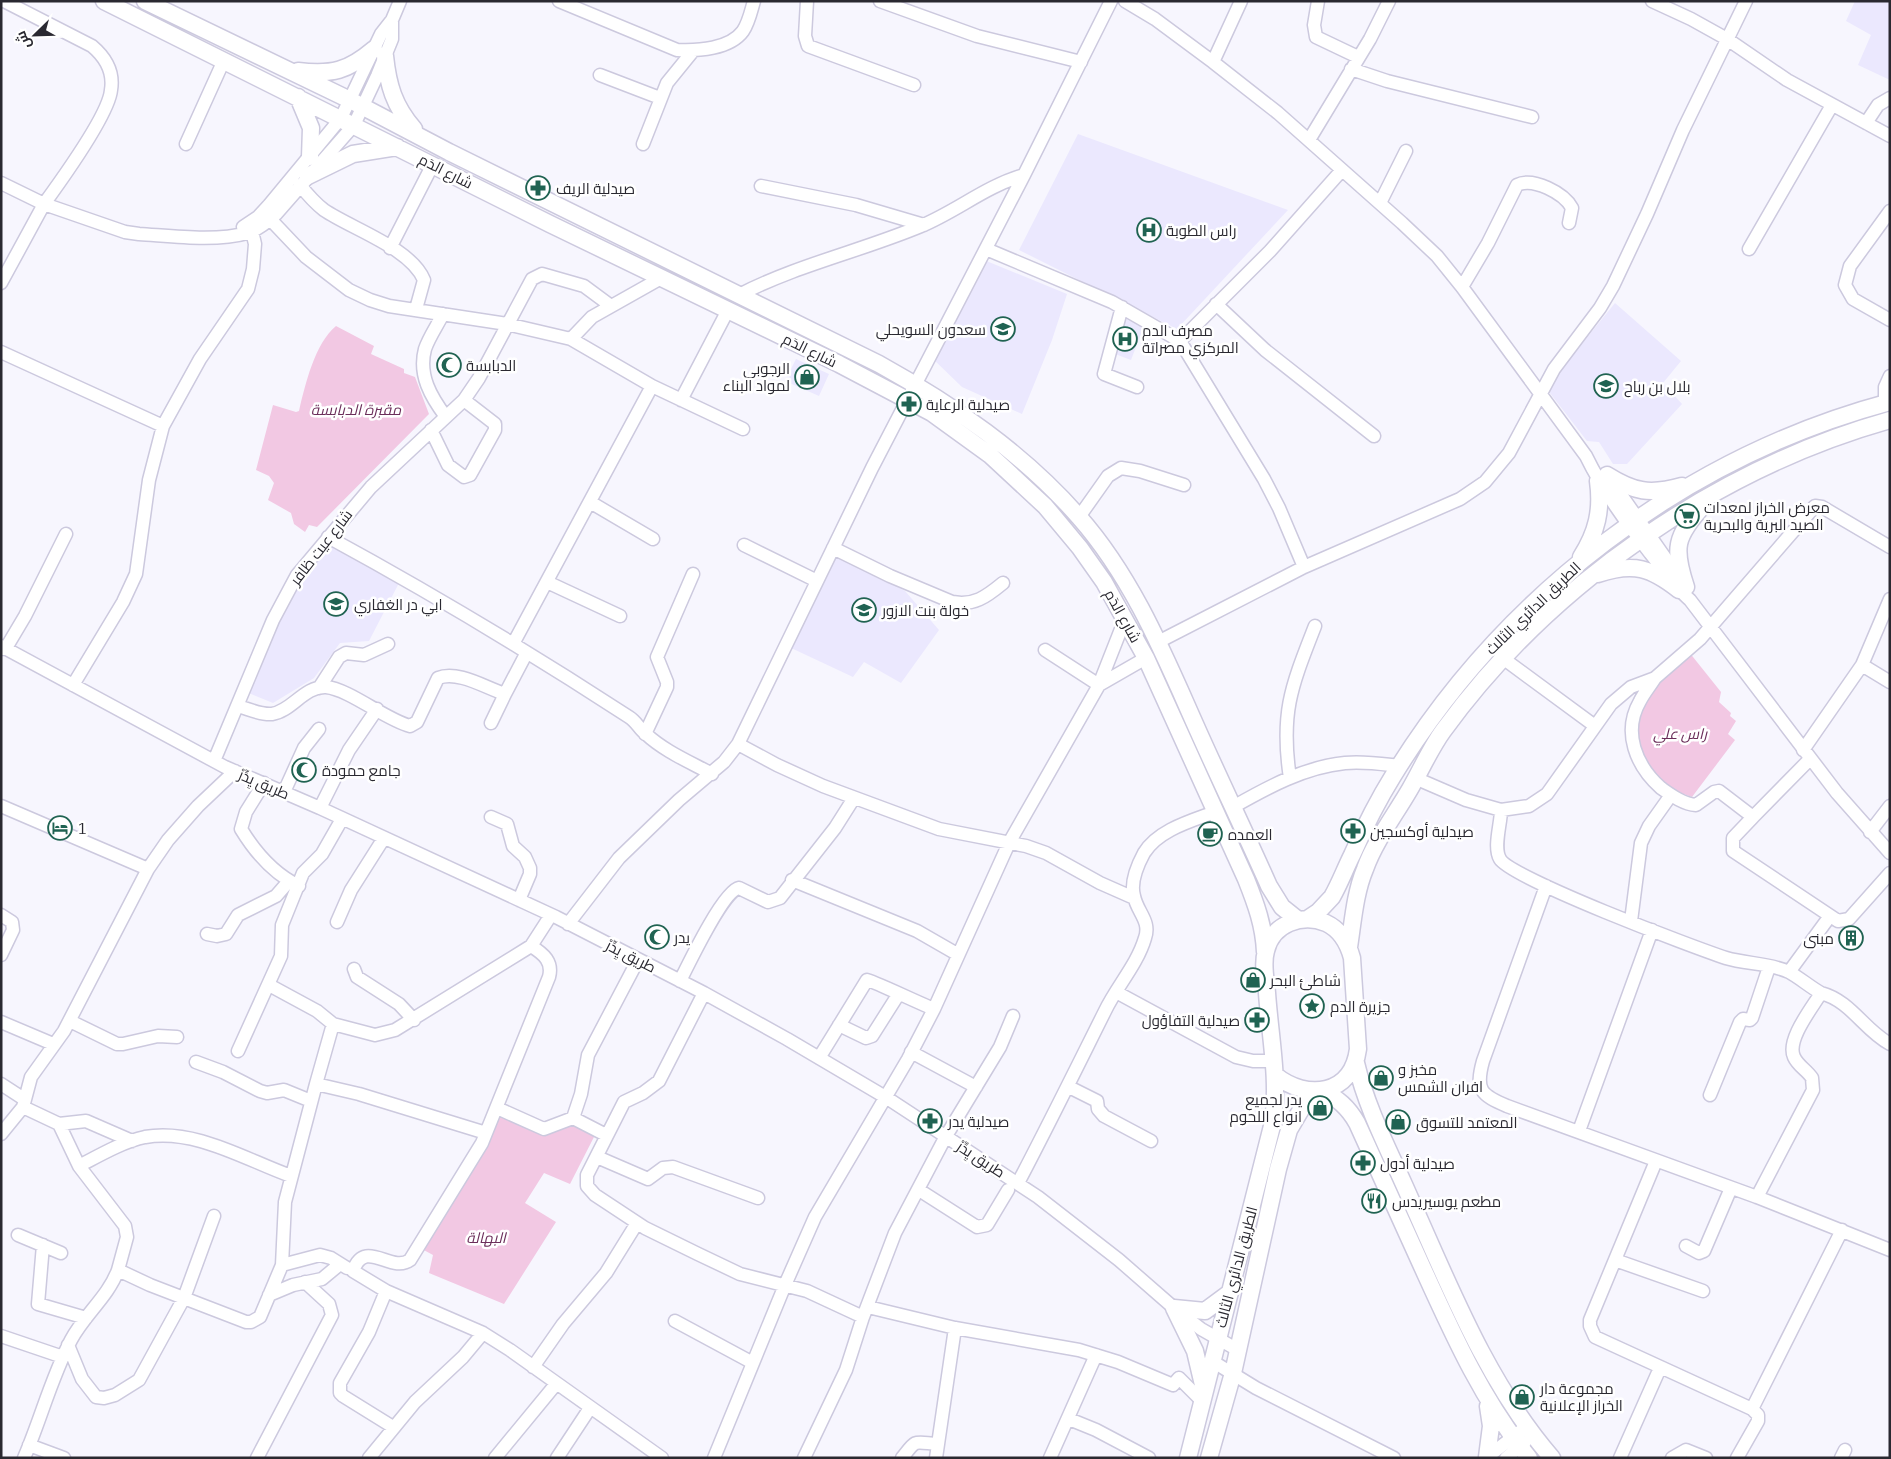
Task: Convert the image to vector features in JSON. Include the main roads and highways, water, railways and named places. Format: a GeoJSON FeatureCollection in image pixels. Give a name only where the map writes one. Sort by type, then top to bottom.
{"type":"FeatureCollection","features":[{"type":"Feature","properties":{"kind":"main road","name":"شارع الدَم"},"geometry":{"type":"LineString","coordinates":[[104,1],[908,399],[976,444],[1016,477],[1050,512],[1080,548],[1125,619],[1146,658],[1257,908],[1264,932],[1265,952]]}},
{"type":"Feature","properties":{"kind":"main road","name":"شارع الدَم"},"geometry":{"type":"LineString","coordinates":[[145,1],[357,103],[419,134],[449,152],[915,384],[942,400],[1006,447],[1042,478],[1079,517],[1121,572],[1158,642],[1268,886],[1282,907],[1303,919]]}},
{"type":"Feature","properties":{"kind":"main road"},"geometry":{"type":"LineString","coordinates":[[284,69],[325,73],[335,72],[380,52],[394,102],[419,134]]}},
{"type":"Feature","properties":{"kind":"main road"},"geometry":{"type":"LineString","coordinates":[[298,97],[311,128],[310,157]]}},
{"type":"Feature","properties":{"kind":"main road"},"geometry":{"type":"LineString","coordinates":[[304,180],[354,154],[398,147]]}},
{"type":"Feature","properties":{"kind":"main road","name":"الطريق الدائري الثالث"},"geometry":{"type":"LineString","coordinates":[[1188,1458],[1273,1122],[1276,1100],[1265,952],[1275,933],[1318,912],[1332,897],[1352,854],[1400,766],[1436,712],[1502,634],[1578,562],[1634,521],[1743,458],[1798,433],[1887,402]]}},
{"type":"Feature","properties":{"kind":"main road","name":"الطريق الدائري الثالث"},"geometry":{"type":"LineString","coordinates":[[1349,947],[1358,894],[1365,867],[1443,731],[1504,659],[1551,609],[1589,577],[1645,536],[1711,497],[1784,459],[1840,436],[1890,420]]}},
{"type":"Feature","properties":{"kind":"main road"},"geometry":{"type":"LineString","coordinates":[[1578,562],[1591,540],[1600,514],[1603,478],[1629,488],[1650,492],[1671,489],[1703,480]]}},
{"type":"Feature","properties":{"kind":"main road"},"geometry":{"type":"LineString","coordinates":[[1589,577],[1618,568],[1639,568],[1652,571],[1685,592],[1678,564],[1678,543],[1688,524],[1711,497]]}},
{"type":"Feature","properties":{"kind":"main road"},"geometry":{"type":"LineString","coordinates":[[1539,597],[1551,609]]}},
{"type":"Feature","properties":{"kind":"main road"},"geometry":{"type":"LineString","coordinates":[[1303,919],[1335,928],[1349,947],[1352,958],[1358,1049],[1356,1063],[1361,1084],[1454,1296],[1485,1360],[1530,1431],[1552,1458]]}},
{"type":"Feature","properties":{"kind":"main road"},"geometry":{"type":"LineString","coordinates":[[1317,1091],[1343,1081],[1356,1063]]}},
{"type":"Feature","properties":{"kind":"main road"},"geometry":{"type":"LineString","coordinates":[[1274,1068],[1293,1087],[1317,1091],[1339,1100],[1358,1123],[1436,1298],[1486,1397],[1520,1447]]}},
{"type":"Feature","properties":{"kind":"main road","name":"الطريق الدائري الثالث"},"geometry":{"type":"LineString","coordinates":[[1209,1458],[1233,1373],[1278,1169],[1289,1130],[1317,1091]]}},
{"type":"Feature","properties":{"kind":"main road"},"geometry":{"type":"LineString","coordinates":[[1203,1395],[1195,1351],[1174,1308],[1194,1312],[1205,1311],[1228,1294]]}},
{"type":"Feature","properties":{"kind":"main road"},"geometry":{"type":"LineString","coordinates":[[1486,1397],[1491,1426],[1486,1457]]}},
{"type":"Feature","properties":{"kind":"place","name":"صيدلية الريف"},"geometry":{"type":"Point","coordinates":[538,188]}},
{"type":"Feature","properties":{"kind":"place","name":"راس الطوبة"},"geometry":{"type":"Point","coordinates":[1149,230]}},
{"type":"Feature","properties":{"kind":"place","name":"سعدون السويحلي"},"geometry":{"type":"Point","coordinates":[1003,329]}},
{"type":"Feature","properties":{"kind":"place","name":"مصرف الدم المركزي مصراتة"},"geometry":{"type":"Point","coordinates":[1125,339]}},
{"type":"Feature","properties":{"kind":"place","name":"الدبابسة"},"geometry":{"type":"Point","coordinates":[449,365]}},
{"type":"Feature","properties":{"kind":"place","name":"الرجوبي لمواد البناء"},"geometry":{"type":"Point","coordinates":[807,377]}},
{"type":"Feature","properties":{"kind":"place","name":"بلال بن رباح"},"geometry":{"type":"Point","coordinates":[1606,386]}},
{"type":"Feature","properties":{"kind":"place","name":"صيدلية الرعاية"},"geometry":{"type":"Point","coordinates":[909,404]}},
{"type":"Feature","properties":{"kind":"place","name":"معرض الخراز لمعدات الصيد البرية والبحرية"},"geometry":{"type":"Point","coordinates":[1687,516]}},
{"type":"Feature","properties":{"kind":"place","name":"ابي در الغفاري"},"geometry":{"type":"Point","coordinates":[336,604]}},
{"type":"Feature","properties":{"kind":"place","name":"خولة بنت الازور"},"geometry":{"type":"Point","coordinates":[864,610]}},
{"type":"Feature","properties":{"kind":"place","name":"جامع حمودة"},"geometry":{"type":"Point","coordinates":[304,770]}},
{"type":"Feature","properties":{"kind":"place","name":"1"},"geometry":{"type":"Point","coordinates":[60,828]}},
{"type":"Feature","properties":{"kind":"place","name":"صيدلية أوكسجين"},"geometry":{"type":"Point","coordinates":[1353,831]}},
{"type":"Feature","properties":{"kind":"place","name":"العمده"},"geometry":{"type":"Point","coordinates":[1210,834]}},
{"type":"Feature","properties":{"kind":"place","name":"يدر"},"geometry":{"type":"Point","coordinates":[657,937]}},
{"type":"Feature","properties":{"kind":"place","name":"مبنى"},"geometry":{"type":"Point","coordinates":[1851,938]}},
{"type":"Feature","properties":{"kind":"place","name":"شاطئ البحر"},"geometry":{"type":"Point","coordinates":[1253,980]}},
{"type":"Feature","properties":{"kind":"place","name":"جزيرة الدم"},"geometry":{"type":"Point","coordinates":[1312,1006]}},
{"type":"Feature","properties":{"kind":"place","name":"صيدلية التفاؤول"},"geometry":{"type":"Point","coordinates":[1257,1020]}},
{"type":"Feature","properties":{"kind":"place","name":"مخبز و افران الشمس"},"geometry":{"type":"Point","coordinates":[1381,1078]}},
{"type":"Feature","properties":{"kind":"place","name":"يدر لجميع انواع اللحوم"},"geometry":{"type":"Point","coordinates":[1320,1108]}},
{"type":"Feature","properties":{"kind":"place","name":"صيدلية يدر"},"geometry":{"type":"Point","coordinates":[930,1121]}},
{"type":"Feature","properties":{"kind":"place","name":"المعتمد للتسوق"},"geometry":{"type":"Point","coordinates":[1398,1122]}},
{"type":"Feature","properties":{"kind":"place","name":"صيدلية أدول"},"geometry":{"type":"Point","coordinates":[1363,1163]}},
{"type":"Feature","properties":{"kind":"place","name":"مطعم يوسيريدس"},"geometry":{"type":"Point","coordinates":[1374,1201]}},
{"type":"Feature","properties":{"kind":"place","name":"مجموعة دار الخراز اﻹعلانية"},"geometry":{"type":"Point","coordinates":[1522,1397]}},
{"type":"Feature","properties":{"kind":"park label","name":"مقبرة الدبابسة"},"geometry":{"type":"Point","coordinates":[356,409]}},
{"type":"Feature","properties":{"kind":"park label","name":"راس علي"},"geometry":{"type":"Point","coordinates":[1680,733]}},
{"type":"Feature","properties":{"kind":"park label","name":"البهالة"},"geometry":{"type":"Point","coordinates":[486,1237]}}]}
